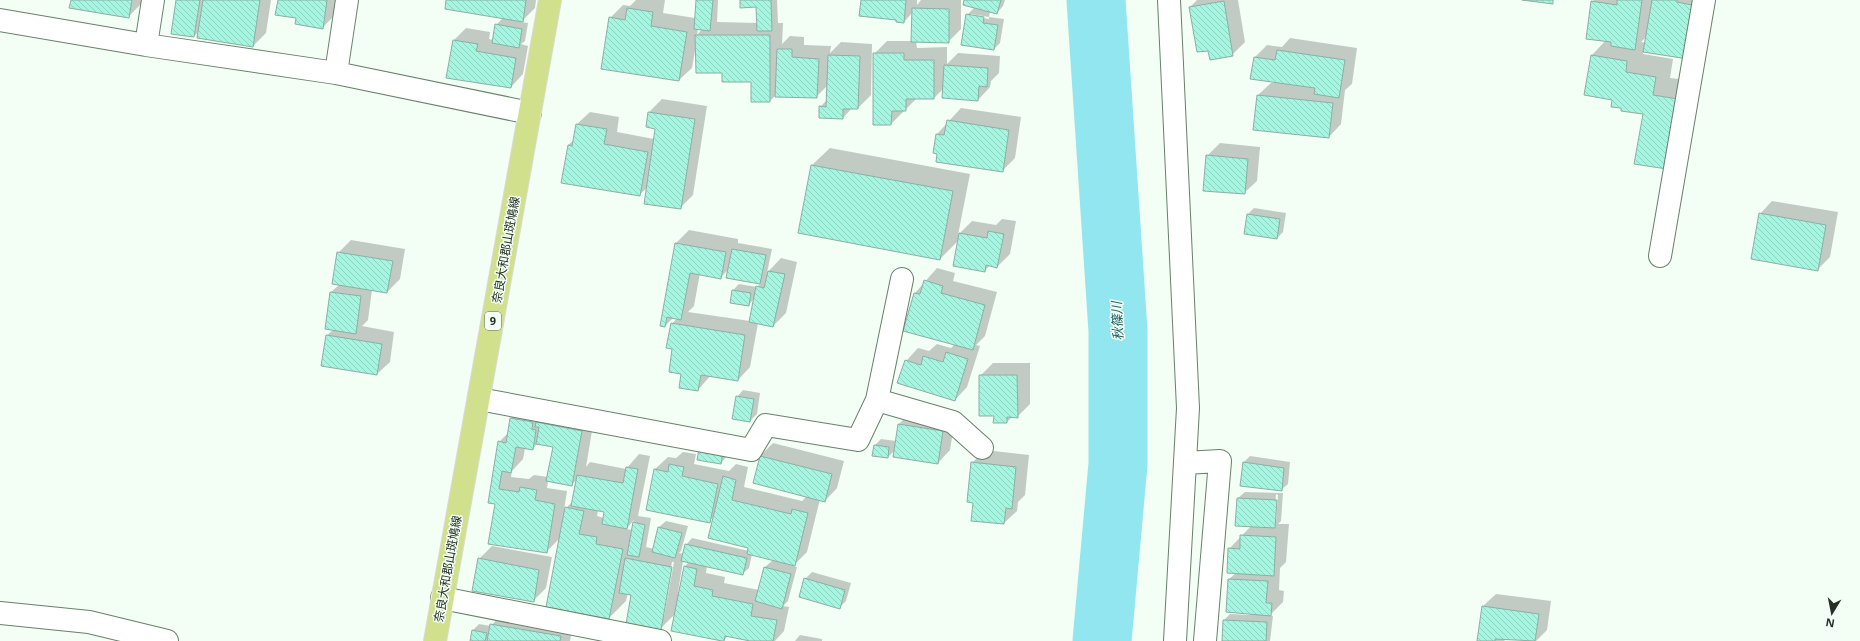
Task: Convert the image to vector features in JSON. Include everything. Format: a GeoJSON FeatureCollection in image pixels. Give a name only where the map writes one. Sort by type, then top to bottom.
{"type":"FeatureCollection","features":[{"type":"Feature","properties":{"kind":"main road","name":"奈良大和郡山斑鳩線"},"geometry":{"type":"LineString","coordinates":[[435,641],[550,0]]}},
{"type":"Feature","properties":{"kind":"street"},"geometry":{"type":"LineString","coordinates":[[146,45],[153,0]]}},
{"type":"Feature","properties":{"kind":"street"},"geometry":{"type":"LineString","coordinates":[[336,73],[347,0]]}},
{"type":"Feature","properties":{"kind":"street"},"geometry":{"type":"LineString","coordinates":[[1169,0],[1188,408],[1175,641]]}},
{"type":"Feature","properties":{"kind":"street"},"geometry":{"type":"LineString","coordinates":[[1660,256],[1704,0]]}},
{"type":"Feature","properties":{"kind":"street"},"geometry":{"type":"LineString","coordinates":[[0,20],[146,45],[336,73],[530,113]]}},
{"type":"Feature","properties":{"kind":"street"},"geometry":{"type":"LineString","coordinates":[[479,399],[751,450],[766,425],[858,440],[877,400],[902,279]]}},
{"type":"Feature","properties":{"kind":"street"},"geometry":{"type":"LineString","coordinates":[[877,400],[953,422],[982,448]]}},
{"type":"Feature","properties":{"kind":"street"},"geometry":{"type":"LineString","coordinates":[[1185,463],[1220,461],[1204,641]]}},
{"type":"Feature","properties":{"kind":"street"},"geometry":{"type":"LineString","coordinates":[[442,598],[660,641]]}},
{"type":"Feature","properties":{"kind":"street"},"geometry":{"type":"LineString","coordinates":[[0,612],[89,622],[167,641]]}},
{"type":"Feature","properties":{"kind":"building"},"geometry":{"type":"Polygon","coordinates":[[[71,0],[132,0],[129,18],[69,8],[71,0]]]}},
{"type":"Feature","properties":{"kind":"building"},"geometry":{"type":"Polygon","coordinates":[[[176,0],[200,0],[194,37],[171,34],[176,0]]]}},
{"type":"Feature","properties":{"kind":"building"},"geometry":{"type":"Polygon","coordinates":[[[203,0],[260,0],[253,47],[197,38],[203,0]]]}},
{"type":"Feature","properties":{"kind":"building"},"geometry":{"type":"Polygon","coordinates":[[[278,0],[327,0],[323,29],[295,24],[296,18],[275,15],[278,0]]]}},
{"type":"Feature","properties":{"kind":"building"},"geometry":{"type":"Polygon","coordinates":[[[446,0],[526,0],[523,22],[445,9],[446,0]]]}},
{"type":"Feature","properties":{"kind":"building"},"geometry":{"type":"Polygon","coordinates":[[[696,0],[713,0],[710,31],[694,29],[696,0]]]}},
{"type":"Feature","properties":{"kind":"building"},"geometry":{"type":"Polygon","coordinates":[[[740,0],[771,0],[772,31],[757,31],[756,7],[740,8],[740,0]]]}},
{"type":"Feature","properties":{"kind":"building"},"geometry":{"type":"Polygon","coordinates":[[[861,0],[906,0],[904,23],[896,22],[896,20],[859,16],[861,0]]]}},
{"type":"Feature","properties":{"kind":"building"},"geometry":{"type":"Polygon","coordinates":[[[964,0],[1001,0],[997,14],[963,5],[964,0]]]}},
{"type":"Feature","properties":{"kind":"building"},"geometry":{"type":"Polygon","coordinates":[[[1522,0],[1553,0],[1553,4],[1522,0]]]}},
{"type":"Feature","properties":{"kind":"building"},"geometry":{"type":"Polygon","coordinates":[[[1617,0],[1642,0],[1635,50],[1611,46],[1611,42],[1586,39],[1591,1],[1617,5],[1617,0]]]}},
{"type":"Feature","properties":{"kind":"building"},"geometry":{"type":"Polygon","coordinates":[[[1652,0],[1677,0],[1677,2],[1697,6],[1688,59],[1643,52],[1652,0]]]}},
{"type":"Feature","properties":{"kind":"building"},"geometry":{"type":"Polygon","coordinates":[[[1224,1],[1233,56],[1210,60],[1208,51],[1197,52],[1189,7],[1224,1]]]}},
{"type":"Feature","properties":{"kind":"building"},"geometry":{"type":"Polygon","coordinates":[[[627,8],[653,12],[651,26],[687,32],[679,81],[601,69],[609,17],[625,20],[627,8]]]}},
{"type":"Feature","properties":{"kind":"building"},"geometry":{"type":"Polygon","coordinates":[[[912,8],[949,9],[949,43],[911,42],[912,8]]]}},
{"type":"Feature","properties":{"kind":"building"},"geometry":{"type":"Polygon","coordinates":[[[966,14],[984,17],[983,23],[998,25],[994,50],[961,45],[966,14]]]}},
{"type":"Feature","properties":{"kind":"building"},"geometry":{"type":"Polygon","coordinates":[[[495,24],[522,29],[519,48],[492,43],[495,24]]]}},
{"type":"Feature","properties":{"kind":"building"},"geometry":{"type":"Polygon","coordinates":[[[695,35],[770,35],[770,102],[751,102],[751,82],[722,82],[722,73],[696,73],[695,35]]]}},
{"type":"Feature","properties":{"kind":"building"},"geometry":{"type":"Polygon","coordinates":[[[453,40],[478,44],[476,51],[516,58],[511,88],[446,78],[453,40]]]}},
{"type":"Feature","properties":{"kind":"building"},"geometry":{"type":"Polygon","coordinates":[[[777,49],[792,49],[792,57],[819,59],[817,98],[775,97],[777,49]]]}},
{"type":"Feature","properties":{"kind":"building"},"geometry":{"type":"Polygon","coordinates":[[[1277,50],[1345,60],[1339,98],[1314,94],[1315,88],[1250,79],[1254,57],[1275,60],[1277,50]]]}},
{"type":"Feature","properties":{"kind":"building"},"geometry":{"type":"Polygon","coordinates":[[[873,53],[904,53],[904,60],[934,60],[934,99],[906,99],[906,111],[892,111],[891,125],[873,125],[873,53]]]}},
{"type":"Feature","properties":{"kind":"building"},"geometry":{"type":"Polygon","coordinates":[[[828,55],[860,56],[858,109],[843,109],[843,119],[819,118],[819,106],[826,107],[828,55]]]}},
{"type":"Feature","properties":{"kind":"building"},"geometry":{"type":"Polygon","coordinates":[[[1591,55],[1627,61],[1626,72],[1656,77],[1653,95],[1678,99],[1667,169],[1634,164],[1643,114],[1621,111],[1621,108],[1611,107],[1612,100],[1584,95],[1591,55]]]}},
{"type":"Feature","properties":{"kind":"building"},"geometry":{"type":"Polygon","coordinates":[[[944,65],[988,68],[987,87],[979,86],[978,101],[942,98],[944,65]]]}},
{"type":"Feature","properties":{"kind":"building"},"geometry":{"type":"Polygon","coordinates":[[[1257,95],[1333,103],[1329,138],[1253,130],[1257,95]]]}},
{"type":"Feature","properties":{"kind":"building"},"geometry":{"type":"Polygon","coordinates":[[[648,112],[695,119],[681,209],[644,204],[655,129],[646,127],[648,112]]]}},
{"type":"Feature","properties":{"kind":"building"},"geometry":{"type":"Polygon","coordinates":[[[947,120],[1009,130],[1003,172],[936,162],[937,154],[933,153],[936,134],[944,135],[947,120]]]}},
{"type":"Feature","properties":{"kind":"building"},"geometry":{"type":"Polygon","coordinates":[[[576,124],[607,129],[604,144],[648,152],[640,196],[561,183],[568,145],[572,146],[576,124]]]}},
{"type":"Feature","properties":{"kind":"building"},"geometry":{"type":"Polygon","coordinates":[[[1206,155],[1248,159],[1245,194],[1203,191],[1206,155]]]}},
{"type":"Feature","properties":{"kind":"building"},"geometry":{"type":"Polygon","coordinates":[[[811,165],[953,191],[940,260],[798,233],[811,165]]]}},
{"type":"Feature","properties":{"kind":"building"},"geometry":{"type":"Polygon","coordinates":[[[1759,213],[1826,225],[1818,271],[1751,259],[1759,213]]]}},
{"type":"Feature","properties":{"kind":"building"},"geometry":{"type":"Polygon","coordinates":[[[1247,214],[1280,219],[1277,239],[1244,234],[1247,214]]]}},
{"type":"Feature","properties":{"kind":"building"},"geometry":{"type":"Polygon","coordinates":[[[988,231],[1004,234],[997,268],[986,265],[985,272],[953,266],[959,233],[987,238],[988,231]]]}},
{"type":"Feature","properties":{"kind":"building"},"geometry":{"type":"Polygon","coordinates":[[[675,243],[726,252],[721,279],[690,273],[681,320],[667,317],[665,327],[660,326],[675,243]]]}},
{"type":"Feature","properties":{"kind":"building"},"geometry":{"type":"Polygon","coordinates":[[[732,249],[766,255],[760,284],[726,278],[732,249]]]}},
{"type":"Feature","properties":{"kind":"building"},"geometry":{"type":"Polygon","coordinates":[[[337,252],[393,261],[387,293],[332,284],[337,252]]]}},
{"type":"Feature","properties":{"kind":"building"},"geometry":{"type":"Polygon","coordinates":[[[768,271],[785,274],[773,327],[749,322],[756,286],[764,288],[768,271]]]}},
{"type":"Feature","properties":{"kind":"building"},"geometry":{"type":"Polygon","coordinates":[[[924,280],[943,286],[941,293],[985,305],[973,350],[903,331],[914,293],[920,294],[924,280]]]}},
{"type":"Feature","properties":{"kind":"building"},"geometry":{"type":"Polygon","coordinates":[[[732,290],[751,293],[749,306],[730,303],[732,290]]]}},
{"type":"Feature","properties":{"kind":"building"},"geometry":{"type":"Polygon","coordinates":[[[330,292],[361,296],[356,334],[325,329],[330,292]]]}},
{"type":"Feature","properties":{"kind":"building"},"geometry":{"type":"Polygon","coordinates":[[[671,323],[745,335],[738,381],[701,375],[698,391],[679,388],[681,374],[669,372],[672,349],[666,348],[671,323]]]}},
{"type":"Feature","properties":{"kind":"building"},"geometry":{"type":"Polygon","coordinates":[[[326,335],[382,344],[377,375],[321,366],[326,335]]]}},
{"type":"Feature","properties":{"kind":"building"},"geometry":{"type":"Polygon","coordinates":[[[946,352],[968,359],[955,401],[897,383],[905,360],[921,365],[923,356],[943,362],[946,352]]]}},
{"type":"Feature","properties":{"kind":"building"},"geometry":{"type":"Polygon","coordinates":[[[979,375],[1017,375],[1018,418],[1007,417],[1007,423],[993,423],[994,416],[979,416],[979,375]]]}},
{"type":"Feature","properties":{"kind":"building"},"geometry":{"type":"Polygon","coordinates":[[[736,396],[754,399],[750,422],[732,419],[736,396]]]}},
{"type":"Feature","properties":{"kind":"building"},"geometry":{"type":"Polygon","coordinates":[[[510,418],[533,422],[532,429],[536,430],[533,450],[516,447],[511,473],[502,471],[499,489],[519,492],[520,487],[537,490],[535,500],[555,504],[547,553],[488,544],[495,504],[488,503],[498,441],[506,443],[510,418]]]}},
{"type":"Feature","properties":{"kind":"building"},"geometry":{"type":"Polygon","coordinates":[[[536,422],[582,431],[572,486],[546,481],[553,447],[536,444],[539,427],[535,427],[536,422]]]}},
{"type":"Feature","properties":{"kind":"building"},"geometry":{"type":"Polygon","coordinates":[[[898,424],[943,431],[938,464],[893,457],[898,424]]]}},
{"type":"Feature","properties":{"kind":"building"},"geometry":{"type":"Polygon","coordinates":[[[874,445],[889,447],[888,458],[872,456],[874,445]]]}},
{"type":"Feature","properties":{"kind":"building"},"geometry":{"type":"Polygon","coordinates":[[[699,449],[723,453],[721,464],[697,460],[699,449]]]}},
{"type":"Feature","properties":{"kind":"building"},"geometry":{"type":"Polygon","coordinates":[[[760,456],[832,474],[825,502],[753,483],[760,456]]]}},
{"type":"Feature","properties":{"kind":"building"},"geometry":{"type":"Polygon","coordinates":[[[971,462],[1016,467],[1012,509],[1006,508],[1004,524],[971,521],[973,503],[967,502],[971,462]]]}},
{"type":"Feature","properties":{"kind":"building"},"geometry":{"type":"Polygon","coordinates":[[[1243,462],[1284,468],[1282,491],[1240,486],[1243,462]]]}},
{"type":"Feature","properties":{"kind":"building"},"geometry":{"type":"Polygon","coordinates":[[[669,464],[684,467],[682,476],[718,484],[710,523],[646,510],[654,469],[668,472],[669,464]]]}},
{"type":"Feature","properties":{"kind":"building"},"geometry":{"type":"Polygon","coordinates":[[[626,467],[638,469],[627,529],[602,524],[604,512],[571,506],[577,475],[623,483],[626,467]]]}},
{"type":"Feature","properties":{"kind":"building"},"geometry":{"type":"Polygon","coordinates":[[[723,476],[736,480],[732,500],[791,514],[792,509],[808,513],[795,566],[747,554],[748,548],[708,538],[723,476]]]}},
{"type":"Feature","properties":{"kind":"building"},"geometry":{"type":"Polygon","coordinates":[[[1237,498],[1277,500],[1275,528],[1235,526],[1237,498]]]}},
{"type":"Feature","properties":{"kind":"building"},"geometry":{"type":"Polygon","coordinates":[[[565,507],[584,511],[579,534],[597,537],[596,544],[623,549],[609,619],[546,607],[565,507]]]}},
{"type":"Feature","properties":{"kind":"building"},"geometry":{"type":"Polygon","coordinates":[[[633,522],[645,525],[639,557],[627,555],[633,522]]]}},
{"type":"Feature","properties":{"kind":"building"},"geometry":{"type":"Polygon","coordinates":[[[658,527],[682,533],[675,558],[652,552],[658,527]]]}},
{"type":"Feature","properties":{"kind":"building"},"geometry":{"type":"Polygon","coordinates":[[[1240,535],[1276,537],[1274,576],[1227,573],[1228,548],[1240,549],[1240,535]]]}},
{"type":"Feature","properties":{"kind":"building"},"geometry":{"type":"Polygon","coordinates":[[[685,544],[747,558],[743,575],[681,561],[685,544]]]}},
{"type":"Feature","properties":{"kind":"building"},"geometry":{"type":"Polygon","coordinates":[[[478,558],[539,570],[534,602],[472,591],[478,558]]]}},
{"type":"Feature","properties":{"kind":"building"},"geometry":{"type":"Polygon","coordinates":[[[625,558],[672,567],[661,630],[626,624],[631,595],[619,593],[625,558]]]}},
{"type":"Feature","properties":{"kind":"building"},"geometry":{"type":"Polygon","coordinates":[[[684,566],[697,569],[694,586],[713,590],[712,596],[753,604],[751,616],[777,620],[773,641],[750,641],[725,636],[724,641],[722,641],[671,631],[684,566]]]}},
{"type":"Feature","properties":{"kind":"building"},"geometry":{"type":"Polygon","coordinates":[[[764,567],[791,574],[782,609],[755,601],[764,567]]]}},
{"type":"Feature","properties":{"kind":"building"},"geometry":{"type":"Polygon","coordinates":[[[804,578],[845,590],[840,609],[799,597],[804,578]]]}},
{"type":"Feature","properties":{"kind":"building"},"geometry":{"type":"Polygon","coordinates":[[[1228,579],[1268,581],[1266,603],[1272,603],[1271,616],[1226,612],[1228,579]]]}},
{"type":"Feature","properties":{"kind":"building"},"geometry":{"type":"Polygon","coordinates":[[[1482,606],[1539,614],[1535,641],[1495,639],[1495,641],[1477,641],[1482,606]]]}},
{"type":"Feature","properties":{"kind":"building"},"geometry":{"type":"Polygon","coordinates":[[[1223,620],[1267,622],[1266,641],[1222,641],[1223,620]]]}},
{"type":"Feature","properties":{"kind":"building"},"geometry":{"type":"Polygon","coordinates":[[[490,624],[561,636],[560,641],[487,641],[490,624]]]}},
{"type":"Feature","properties":{"kind":"building"},"geometry":{"type":"Polygon","coordinates":[[[472,630],[487,633],[485,641],[470,641],[472,630]]]}},
{"type":"Feature","properties":{"kind":"waterway","name":"秋篠川"},"geometry":{"type":"LineString","coordinates":[[1096,0],[1118,331],[1118,464],[1102,641]]}}]}
